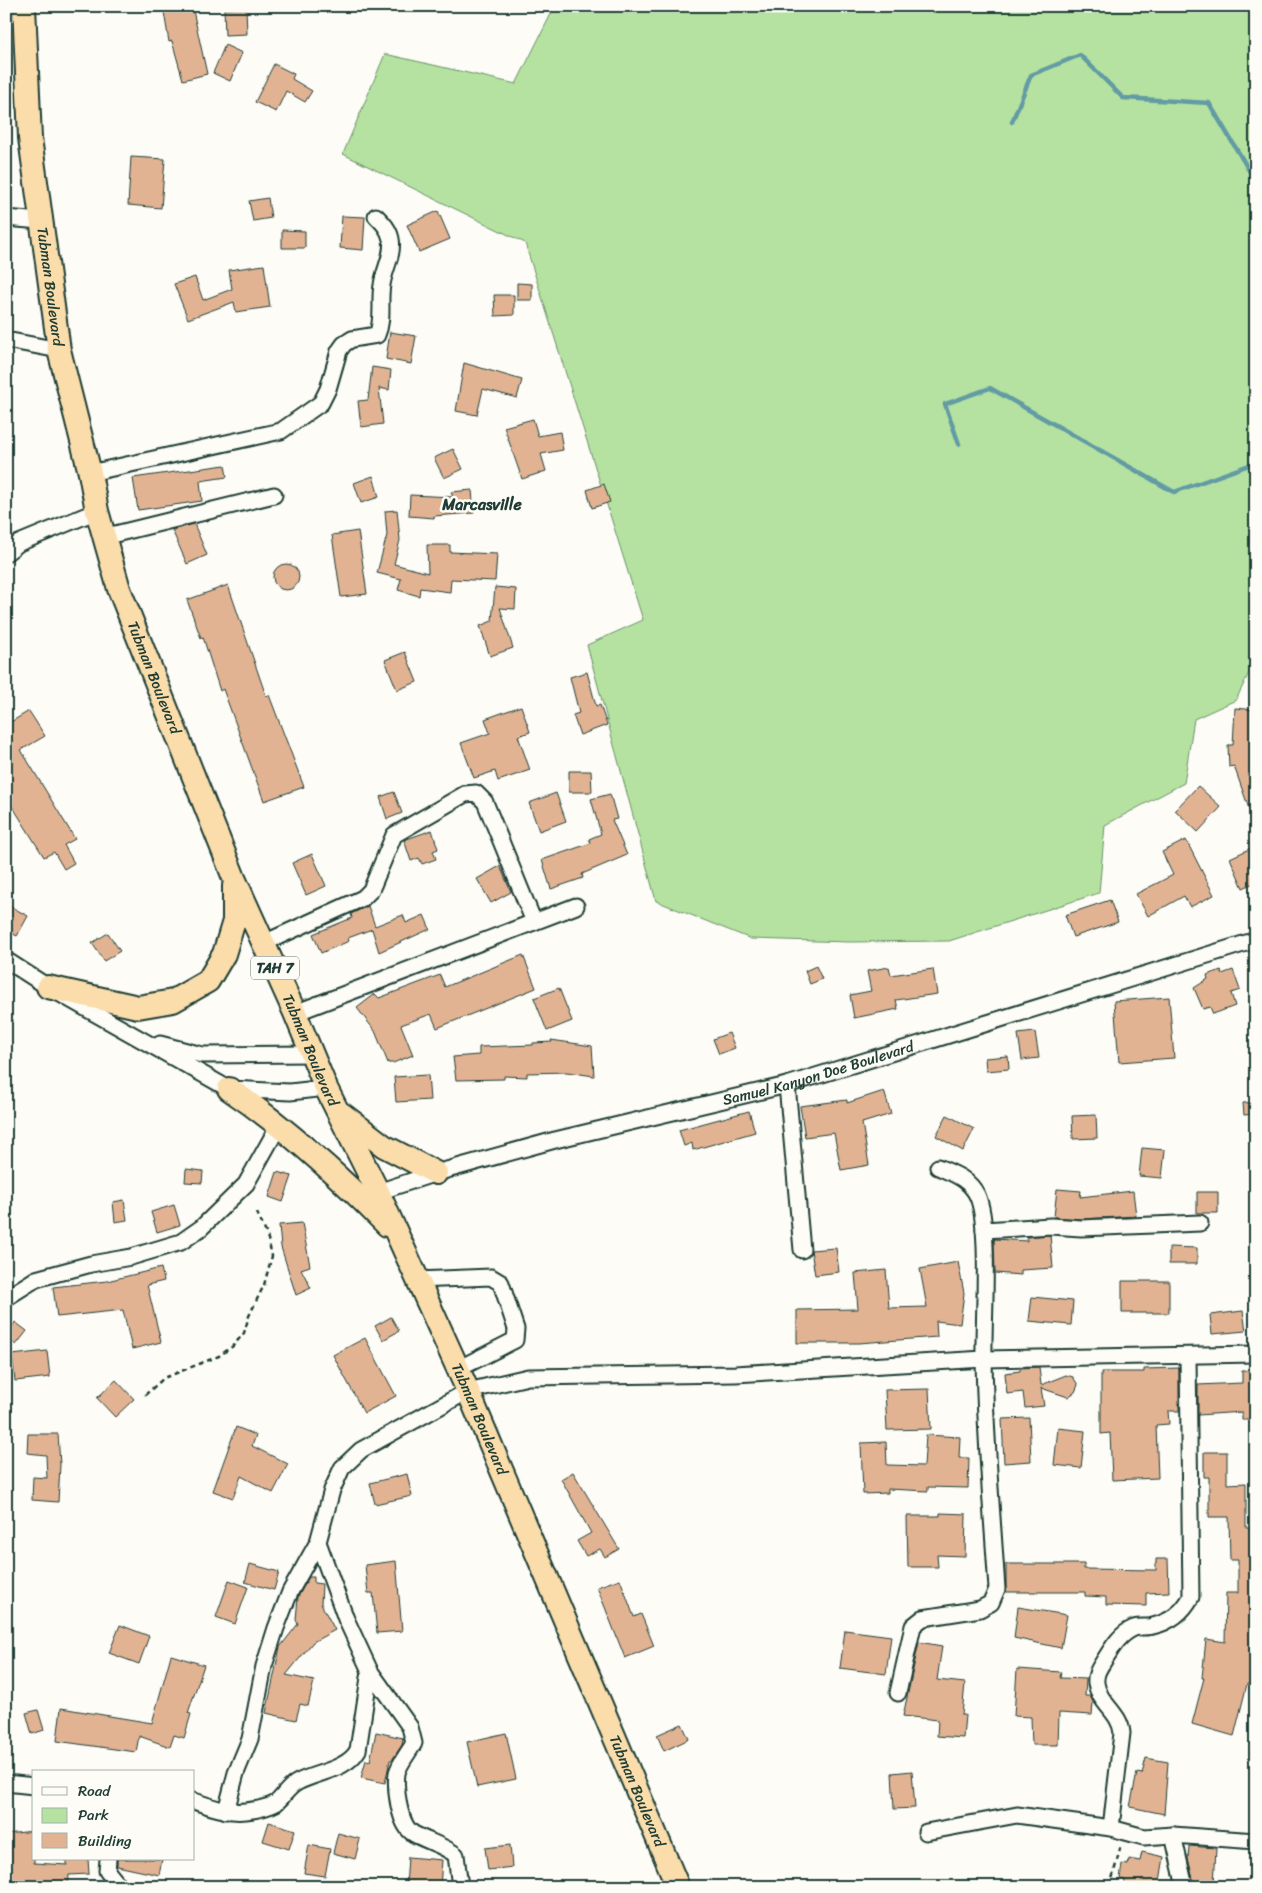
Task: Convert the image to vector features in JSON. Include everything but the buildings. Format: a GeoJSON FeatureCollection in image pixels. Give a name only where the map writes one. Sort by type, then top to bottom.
{"type":"FeatureCollection","features":[{"type":"Feature","properties":{"kind":"highway","name":"Tubman Boulevard"},"geometry":{"type":"LineString","coordinates":[[24,6],[30,138],[59,350],[90,473],[103,537],[119,589],[234,878],[313,1054],[326,1088],[378,1192],[458,1368],[678,1887]]}},
{"type":"Feature","properties":{"kind":"highway"},"geometry":{"type":"LineString","coordinates":[[48,987],[138,1006],[173,1001],[208,981],[224,954],[234,921],[234,878]]}},
{"type":"Feature","properties":{"kind":"highway"},"geometry":{"type":"LineString","coordinates":[[229,1089],[279,1125],[331,1170],[398,1237]]}},
{"type":"Feature","properties":{"kind":"highway"},"geometry":{"type":"LineString","coordinates":[[337,1110],[384,1146],[436,1173]]}},
{"type":"Feature","properties":{"kind":"street"},"geometry":{"type":"LineString","coordinates":[[90,473],[281,431],[310,413],[321,403],[328,389],[332,371],[344,344],[352,339],[377,335],[381,324],[382,285],[392,251],[391,238],[387,226],[376,216]]}},
{"type":"Feature","properties":{"kind":"street"},"geometry":{"type":"LineString","coordinates":[[6,218],[40,221]]}},
{"type":"Feature","properties":{"kind":"street"},"geometry":{"type":"LineString","coordinates":[[6,340],[59,350]]}},
{"type":"Feature","properties":{"kind":"street"},"geometry":{"type":"LineString","coordinates":[[103,537],[274,495]]}},
{"type":"Feature","properties":{"kind":"street"},"geometry":{"type":"LineString","coordinates":[[6,553],[20,543],[97,511]]}},
{"type":"Feature","properties":{"kind":"street"},"geometry":{"type":"LineString","coordinates":[[264,943],[363,898],[371,890],[394,835],[466,794],[476,793],[486,802],[534,922]]}},
{"type":"Feature","properties":{"kind":"street"},"geometry":{"type":"LineString","coordinates":[[295,1013],[576,906]]}},
{"type":"Feature","properties":{"kind":"street","name":"Samuel Kanyon Doe Boulevard"},"geometry":{"type":"LineString","coordinates":[[378,1192],[436,1173],[555,1140],[787,1085],[1256,940]]}},
{"type":"Feature","properties":{"kind":"street"},"geometry":{"type":"LineString","coordinates":[[6,960],[48,987],[229,1089],[290,1092],[326,1088]]}},
{"type":"Feature","properties":{"kind":"street"},"geometry":{"type":"LineString","coordinates":[[142,1040],[202,1054],[313,1054]]}},
{"type":"Feature","properties":{"kind":"street"},"geometry":{"type":"LineString","coordinates":[[787,1085],[802,1250]]}},
{"type":"Feature","properties":{"kind":"street"},"geometry":{"type":"LineString","coordinates":[[6,1298],[36,1279],[90,1264],[131,1258],[181,1242],[201,1228],[246,1184],[279,1125]]}},
{"type":"Feature","properties":{"kind":"street"},"geometry":{"type":"LineString","coordinates":[[898,1693],[913,1626],[917,1621],[922,1618],[980,1609],[991,1603],[997,1589],[984,1359],[984,1230],[981,1208],[976,1194],[965,1178],[938,1168]]}},
{"type":"Feature","properties":{"kind":"street"},"geometry":{"type":"LineString","coordinates":[[984,1230],[1051,1226],[1081,1228],[1200,1223]]}},
{"type":"Feature","properties":{"kind":"street"},"geometry":{"type":"LineString","coordinates":[[417,1280],[492,1277],[501,1283],[516,1329],[515,1340],[458,1368]]}},
{"type":"Feature","properties":{"kind":"street"},"geometry":{"type":"LineString","coordinates":[[226,1811],[236,1773],[250,1739],[264,1666],[276,1628],[290,1592],[318,1542],[332,1490],[342,1468],[361,1450],[468,1391],[528,1377],[735,1374],[984,1359],[1256,1354]]}},
{"type":"Feature","properties":{"kind":"street"},"geometry":{"type":"LineString","coordinates":[[1118,1830],[1121,1724],[1116,1715],[1101,1698],[1096,1673],[1118,1639],[1136,1628],[1152,1626],[1172,1619],[1186,1608],[1191,1597],[1188,1356]]}},
{"type":"Feature","properties":{"kind":"street"},"geometry":{"type":"LineString","coordinates":[[318,1542],[346,1619],[370,1671],[410,1727],[414,1743],[397,1772],[400,1811],[407,1828],[413,1834],[447,1848],[456,1855],[460,1887]]}},
{"type":"Feature","properties":{"kind":"street"},"geometry":{"type":"LineString","coordinates":[[195,1801],[226,1811],[247,1811],[275,1804],[288,1789],[298,1782],[345,1763],[354,1757],[358,1750],[370,1671]]}},
{"type":"Feature","properties":{"kind":"street"},"geometry":{"type":"LineString","coordinates":[[6,1783],[32,1786]]}},
{"type":"Feature","properties":{"kind":"street"},"geometry":{"type":"LineString","coordinates":[[926,1832],[1017,1814],[1118,1830],[1144,1837],[1173,1836],[1256,1841]]}},
{"type":"Feature","properties":{"kind":"street"},"geometry":{"type":"LineString","coordinates":[[1173,1836],[1185,1887]]}},
{"type":"Feature","properties":{"kind":"street"},"geometry":{"type":"LineString","coordinates":[[108,1860],[107,1871],[120,1887]]}},
{"type":"Feature","properties":{"kind":"path"},"geometry":{"type":"LineString","coordinates":[[145,1395],[164,1378],[219,1356],[234,1346],[244,1333],[249,1316],[264,1286],[272,1256],[267,1234],[257,1213]]}},
{"type":"Feature","properties":{"kind":"path"},"geometry":{"type":"LineString","coordinates":[[1110,1887],[1118,1830]]}},
{"type":"Feature","properties":{"kind":"green space"},"geometry":{"type":"Polygon","coordinates":[[[555,6],[1256,6],[1256,658],[1236,700],[1194,719],[1184,783],[1105,825],[1099,893],[949,941],[849,942],[751,939],[656,901],[587,645],[643,620],[525,243],[343,154],[385,54],[516,84],[555,6]]]}},
{"type":"Feature","properties":{"kind":"waterway"},"geometry":{"type":"LineString","coordinates":[[1012,122],[1031,75],[1080,55],[1123,98],[1209,103],[1256,182]]}},
{"type":"Feature","properties":{"kind":"waterway"},"geometry":{"type":"LineString","coordinates":[[959,444],[945,404],[990,388],[1174,492],[1252,464],[1256,456]]}},
{"type":"Feature","properties":{"kind":"district","name":"Marcasville"},"geometry":{"type":"Point","coordinates":[482,504]}}]}
